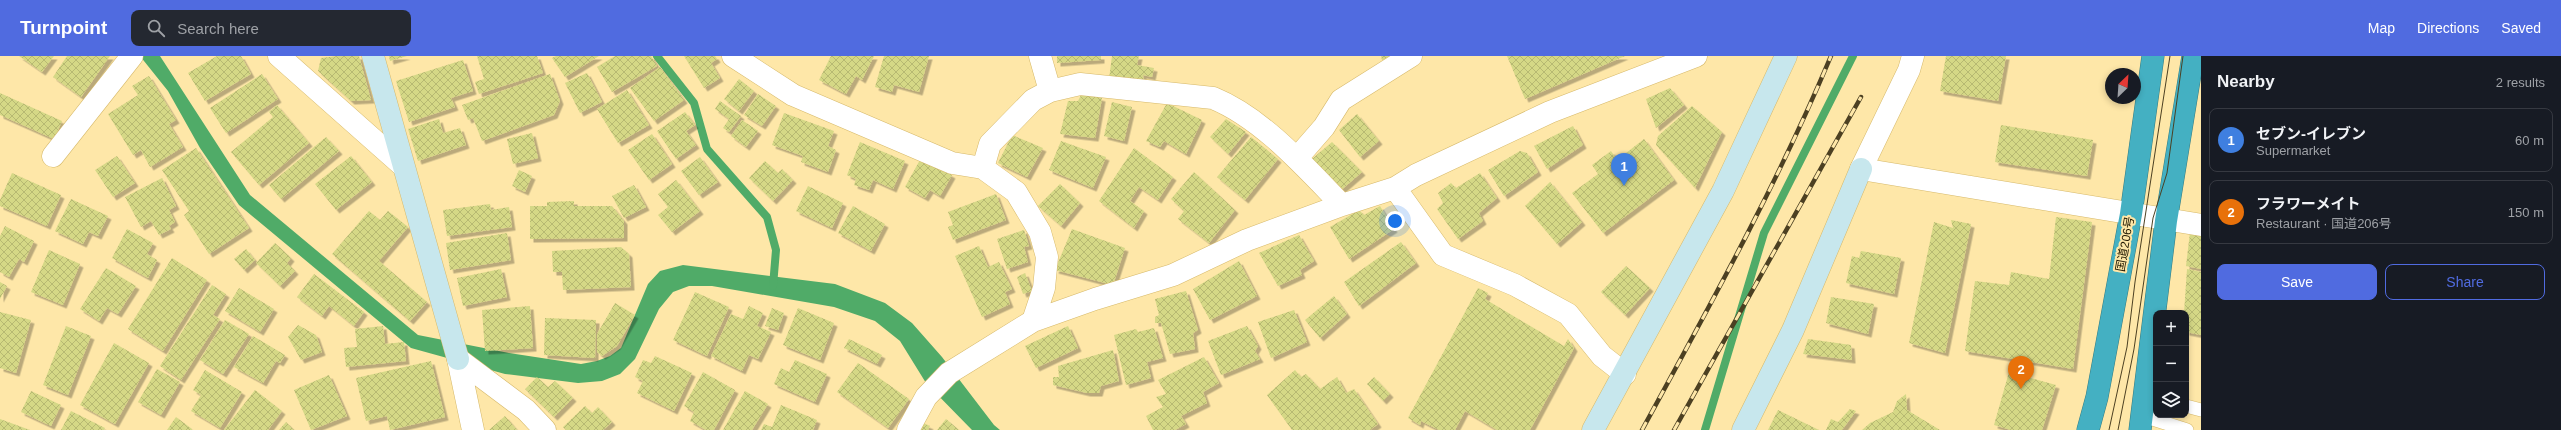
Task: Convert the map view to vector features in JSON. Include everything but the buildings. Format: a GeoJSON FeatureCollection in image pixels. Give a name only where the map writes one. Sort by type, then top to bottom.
{"type":"FeatureCollection","features":[{"type":"Feature","properties":{"kind":"highway","name":"国道206号"},"geometry":{"type":"LineString","coordinates":[[2088,430],[2097,397],[2131,214],[2153,56]]}},
{"type":"Feature","properties":{"kind":"highway"},"geometry":{"type":"LineString","coordinates":[[2141,423],[2150,395],[2166,221],[2192,56]]}},
{"type":"Feature","properties":{"kind":"street"},"geometry":{"type":"LineString","coordinates":[[53,156],[131,56]]}},
{"type":"Feature","properties":{"kind":"street"},"geometry":{"type":"LineString","coordinates":[[279,56],[402,165]]}},
{"type":"Feature","properties":{"kind":"street"},"geometry":{"type":"LineString","coordinates":[[373,56],[402,165],[458,359],[472,430]]}},
{"type":"Feature","properties":{"kind":"street"},"geometry":{"type":"LineString","coordinates":[[733,56],[793,95],[952,163],[983,168],[1016,192],[1040,232],[1047,257],[1044,288],[1033,321]]}},
{"type":"Feature","properties":{"kind":"street"},"geometry":{"type":"LineString","coordinates":[[1040,56],[1050,91]]}},
{"type":"Feature","properties":{"kind":"street"},"geometry":{"type":"LineString","coordinates":[[1296,158],[1324,127],[1341,100],[1411,56]]}},
{"type":"Feature","properties":{"kind":"street"},"geometry":{"type":"LineString","coordinates":[[908,430],[926,397],[949,373],[1033,321],[1095,298],[1173,275],[1247,240],[1342,205],[1396,188],[1416,175],[1550,112],[1696,56]]}},
{"type":"Feature","properties":{"kind":"street"},"geometry":{"type":"LineString","coordinates":[[1593,430],[1625,374],[1723,191],[1786,56]]}},
{"type":"Feature","properties":{"kind":"street"},"geometry":{"type":"LineString","coordinates":[[1743,430],[1793,330],[1861,169],[1909,70],[1913,56]]}},
{"type":"Feature","properties":{"kind":"street"},"geometry":{"type":"LineString","coordinates":[[983,168],[990,144],[1033,100],[1050,91],[1080,84],[1213,98],[1233,106],[1296,158],[1342,205]]}},
{"type":"Feature","properties":{"kind":"street"},"geometry":{"type":"LineString","coordinates":[[1861,169],[2201,226]]}},
{"type":"Feature","properties":{"kind":"street"},"geometry":{"type":"LineString","coordinates":[[1396,188],[1443,255],[1514,285],[1568,314],[1602,356],[1625,374]]}},
{"type":"Feature","properties":{"kind":"street"},"geometry":{"type":"LineString","coordinates":[[458,359],[526,410],[545,430]]}},
{"type":"Feature","properties":{"kind":"lane"},"geometry":{"type":"LineString","coordinates":[[2189,407],[2201,410]]}},
{"type":"Feature","properties":{"kind":"lane"},"geometry":{"type":"LineString","coordinates":[[2141,423],[2187,430]]}},
{"type":"Feature","properties":{"kind":"shaded area"},"geometry":{"type":"Polygon","coordinates":[[[140,56],[160,56],[250,195],[418,335],[509,353],[581,364],[597,361],[610,356],[621,348],[648,284],[660,271],[683,265],[835,284],[885,303],[912,323],[942,357],[994,425],[1000,430],[972,430],[926,383],[900,341],[875,321],[834,307],[712,286],[689,286],[673,292],[659,309],[635,359],[620,374],[602,381],[578,383],[505,374],[411,348],[239,205],[200,148],[168,91],[140,56]]]}},
{"type":"Feature","properties":{"kind":"waterway"},"geometry":{"type":"LineString","coordinates":[[657,56],[694,103],[707,149],[767,217],[776,250],[773,286]]}},
{"type":"Feature","properties":{"kind":"waterway"},"geometry":{"type":"LineString","coordinates":[[1705,430],[1764,233],[1853,56]]}},
{"type":"Feature","properties":{"kind":"tram line"},"geometry":{"type":"LineString","coordinates":[[2109,430],[2127,347],[2135,282],[2170,56]]}},
{"type":"Feature","properties":{"kind":"tram line"},"geometry":{"type":"LineString","coordinates":[[2118,430],[2134,349],[2153,218],[2167,173],[2183,56]]}},
{"type":"Feature","properties":{"kind":"railway"},"geometry":{"type":"LineString","coordinates":[[1642,430],[1717,292],[1765,199],[1831,56]]}},
{"type":"Feature","properties":{"kind":"railway"},"geometry":{"type":"LineString","coordinates":[[1674,430],[1861,97]]}},
{"type":"Feature","properties":{"kind":"place","name":"セブン-イレブン"},"geometry":{"type":"Point","coordinates":[1624,186]}},
{"type":"Feature","properties":{"kind":"place","name":"フラワーメイト"},"geometry":{"type":"Point","coordinates":[2021,389]}}]}
